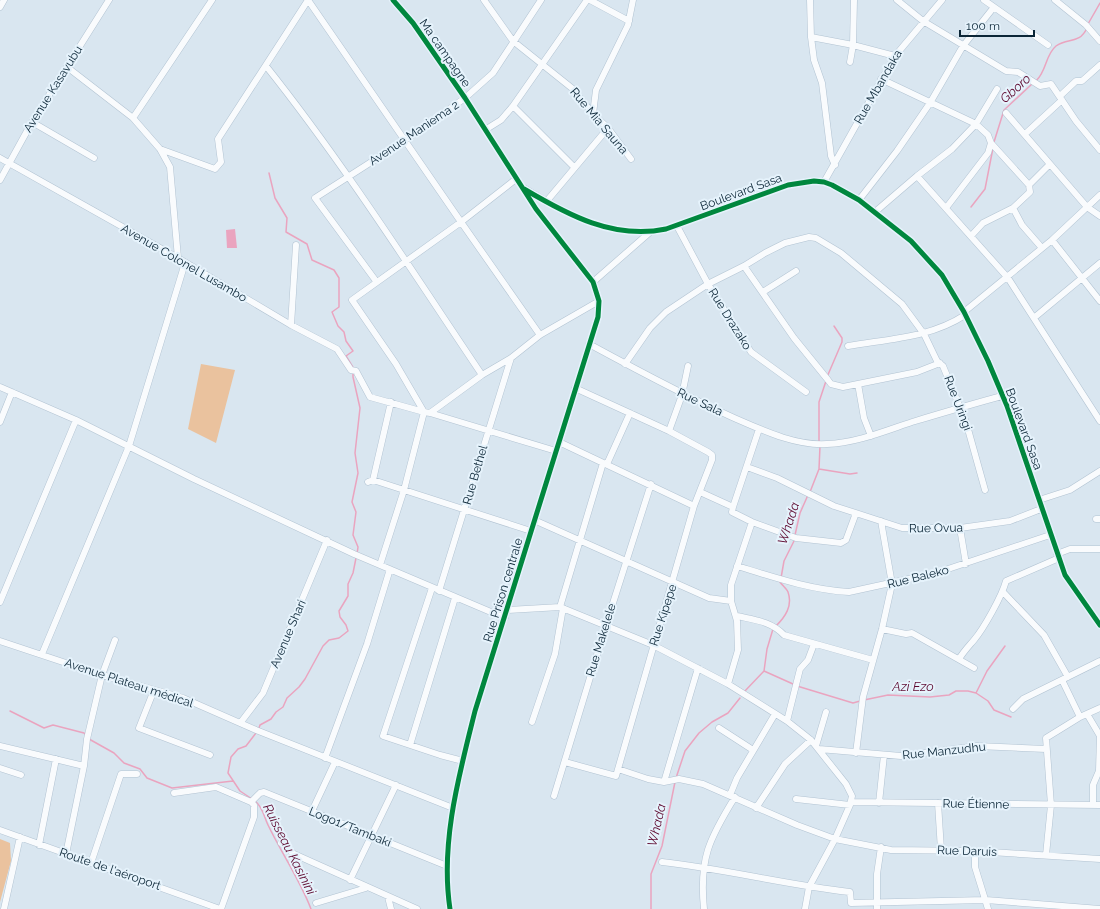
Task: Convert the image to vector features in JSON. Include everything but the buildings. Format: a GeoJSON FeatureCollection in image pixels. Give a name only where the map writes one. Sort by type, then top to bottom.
{"type":"FeatureCollection","features":[{"type":"Feature","properties":{"kind":"street"},"geometry":{"type":"LineString","coordinates":[[0,7],[4,0]]}},
{"type":"Feature","properties":{"kind":"street","name":"Avenue Kasavubu"},"geometry":{"type":"LineString","coordinates":[[0,180],[8,163],[32,122],[109,0]]}},
{"type":"Feature","properties":{"kind":"street"},"geometry":{"type":"LineString","coordinates":[[133,118],[212,0]]}},
{"type":"Feature","properties":{"kind":"street"},"geometry":{"type":"LineString","coordinates":[[160,149],[215,169],[221,162],[218,142],[308,0],[540,336]]}},
{"type":"Feature","properties":{"kind":"street","name":"Ma campagne"},"geometry":{"type":"LineString","coordinates":[[393,0],[465,98]]}},
{"type":"Feature","properties":{"kind":"street","name":"Rue Mia Sauna"},"geometry":{"type":"LineString","coordinates":[[484,0],[513,41],[573,89],[593,114],[608,128],[631,159]]}},
{"type":"Feature","properties":{"kind":"street"},"geometry":{"type":"LineString","coordinates":[[465,98],[493,73],[541,0]]}},
{"type":"Feature","properties":{"kind":"street"},"geometry":{"type":"LineString","coordinates":[[486,130],[501,120],[513,106],[588,0],[629,21]]}},
{"type":"Feature","properties":{"kind":"street"},"geometry":{"type":"LineString","coordinates":[[593,114],[596,90],[629,21],[633,0]]}},
{"type":"Feature","properties":{"kind":"street"},"geometry":{"type":"LineString","coordinates":[[810,0],[811,37],[814,60],[822,83],[831,156],[835,165]]}},
{"type":"Feature","properties":{"kind":"street"},"geometry":{"type":"LineString","coordinates":[[850,62],[853,45],[854,0]]}},
{"type":"Feature","properties":{"kind":"street"},"geometry":{"type":"LineString","coordinates":[[897,0],[924,21],[1006,71],[1018,72],[1040,86],[1051,84],[1100,150]]}},
{"type":"Feature","properties":{"kind":"street","name":"Rue Mbandaka"},"geometry":{"type":"LineString","coordinates":[[824,182],[835,165],[895,56],[942,0]]}},
{"type":"Feature","properties":{"kind":"street"},"geometry":{"type":"LineString","coordinates":[[984,0],[1048,45]]}},
{"type":"Feature","properties":{"kind":"street"},"geometry":{"type":"LineString","coordinates":[[1055,0],[1088,27],[1100,41]]}},
{"type":"Feature","properties":{"kind":"street"},"geometry":{"type":"LineString","coordinates":[[859,200],[897,151],[930,104],[963,46],[994,7]]}},
{"type":"Feature","properties":{"kind":"street"},"geometry":{"type":"LineString","coordinates":[[811,37],[853,45],[895,56]]}},
{"type":"Feature","properties":{"kind":"street"},"geometry":{"type":"LineString","coordinates":[[266,66],[290,96],[348,177],[482,375]]}},
{"type":"Feature","properties":{"kind":"street"},"geometry":{"type":"LineString","coordinates":[[1025,134],[1076,81],[1082,81],[1100,66]]}},
{"type":"Feature","properties":{"kind":"street"},"geometry":{"type":"LineString","coordinates":[[67,68],[133,118],[160,149],[170,167],[178,258]]}},
{"type":"Feature","properties":{"kind":"street"},"geometry":{"type":"LineString","coordinates":[[881,79],[930,104],[976,124],[988,134],[991,143],[1029,185],[1030,192],[1013,208],[983,223],[970,236]]}},
{"type":"Feature","properties":{"kind":"street"},"geometry":{"type":"LineString","coordinates":[[875,212],[917,176],[952,149],[976,124],[997,89]]}},
{"type":"Feature","properties":{"kind":"street","name":"Avenue Maniema 2"},"geometry":{"type":"LineString","coordinates":[[376,281],[315,198],[404,141],[465,98],[536,209],[593,282]]}},
{"type":"Feature","properties":{"kind":"street"},"geometry":{"type":"LineString","coordinates":[[513,106],[574,167]]}},
{"type":"Feature","properties":{"kind":"street"},"geometry":{"type":"LineString","coordinates":[[1006,113],[1087,206],[1100,216]]}},
{"type":"Feature","properties":{"kind":"street"},"geometry":{"type":"LineString","coordinates":[[32,122],[94,158]]}},
{"type":"Feature","properties":{"kind":"street"},"geometry":{"type":"LineString","coordinates":[[546,202],[608,128]]}},
{"type":"Feature","properties":{"kind":"street"},"geometry":{"type":"LineString","coordinates":[[946,208],[988,153],[991,143]]}},
{"type":"Feature","properties":{"kind":"street","name":"Avenue Colonel Lusambo"},"geometry":{"type":"LineString","coordinates":[[0,158],[178,258],[291,325],[337,349],[354,371],[370,397],[488,429],[556,450]]}},
{"type":"Feature","properties":{"kind":"street"},"geometry":{"type":"LineString","coordinates":[[1029,185],[1050,164]]}},
{"type":"Feature","properties":{"kind":"street"},"geometry":{"type":"LineString","coordinates":[[917,176],[1008,278],[1035,317],[1080,392],[1100,421]]}},
{"type":"Feature","properties":{"kind":"street"},"geometry":{"type":"LineString","coordinates":[[427,412],[352,300],[376,281],[461,222],[516,179]]}},
{"type":"Feature","properties":{"kind":"street","name":"Boulevard Sasa"},"geometry":{"type":"LineString","coordinates":[[523,188],[546,202],[574,216],[600,226],[627,231],[649,232],[677,226],[788,185],[824,182],[859,200],[875,212],[911,240],[942,275],[964,313],[988,361],[1002,396],[1065,575],[1100,625]]}},
{"type":"Feature","properties":{"kind":"street"},"geometry":{"type":"LineString","coordinates":[[848,346],[924,334],[956,321],[1052,240],[1100,195]]}},
{"type":"Feature","properties":{"kind":"street"},"geometry":{"type":"LineString","coordinates":[[1013,208],[1022,225],[1042,248]]}},
{"type":"Feature","properties":{"kind":"street","name":"Rue Drazako"},"geometry":{"type":"LineString","coordinates":[[677,226],[708,284],[751,352],[806,392]]}},
{"type":"Feature","properties":{"kind":"street","name":"Boulevard Sasa"},"geometry":{"type":"LineString","coordinates":[[593,282],[649,232]]}},
{"type":"Feature","properties":{"kind":"street","name":"Rue Uringi"},"geometry":{"type":"LineString","coordinates":[[625,364],[650,328],[666,312],[708,284],[785,243],[809,237],[816,238],[841,252],[902,304],[924,334],[940,363],[944,366],[966,422],[985,490]]}},
{"type":"Feature","properties":{"kind":"street"},"geometry":{"type":"LineString","coordinates":[[1052,240],[1100,301]]}},
{"type":"Feature","properties":{"kind":"street"},"geometry":{"type":"LineString","coordinates":[[291,325],[296,245]]}},
{"type":"Feature","properties":{"kind":"street"},"geometry":{"type":"LineString","coordinates":[[42,654],[129,446],[185,263]]}},
{"type":"Feature","properties":{"kind":"street"},"geometry":{"type":"LineString","coordinates":[[1035,317],[1100,263]]}},
{"type":"Feature","properties":{"kind":"street"},"geometry":{"type":"LineString","coordinates":[[744,266],[794,338],[826,379],[832,384],[843,387],[917,372],[940,363]]}},
{"type":"Feature","properties":{"kind":"street"},"geometry":{"type":"LineString","coordinates":[[763,292],[796,271]]}},
{"type":"Feature","properties":{"kind":"street","name":"Rue Prison centrale"},"geometry":{"type":"LineString","coordinates":[[450,909],[447,866],[454,808],[463,761],[475,711],[508,610],[534,520],[598,316],[599,301],[593,282]]}},
{"type":"Feature","properties":{"kind":"street"},"geometry":{"type":"LineString","coordinates":[[380,565],[427,412],[482,375],[511,358],[540,336],[599,301]]}},
{"type":"Feature","properties":{"kind":"street","name":"Rue Sala"},"geometry":{"type":"LineString","coordinates":[[589,344],[682,395],[759,429],[794,440],[820,444],[871,436],[959,407],[1002,396]]}},
{"type":"Feature","properties":{"kind":"street","name":"Rue Bethel"},"geometry":{"type":"LineString","coordinates":[[439,591],[466,509],[488,429],[511,358]]}},
{"type":"Feature","properties":{"kind":"street"},"geometry":{"type":"LineString","coordinates":[[575,388],[669,431],[682,395],[688,366]]}},
{"type":"Feature","properties":{"kind":"street"},"geometry":{"type":"LineString","coordinates":[[858,384],[864,418],[871,436]]}},
{"type":"Feature","properties":{"kind":"street"},"geometry":{"type":"LineString","coordinates":[[0,387],[76,420],[194,479],[380,565],[505,618]]}},
{"type":"Feature","properties":{"kind":"street"},"geometry":{"type":"LineString","coordinates":[[0,422],[12,392]]}},
{"type":"Feature","properties":{"kind":"street"},"geometry":{"type":"LineString","coordinates":[[391,402],[371,481],[466,509],[531,531]]}},
{"type":"Feature","properties":{"kind":"street"},"geometry":{"type":"LineString","coordinates":[[532,722],[555,654],[561,607],[579,540],[605,463],[630,413]]}},
{"type":"Feature","properties":{"kind":"street"},"geometry":{"type":"LineString","coordinates":[[0,602],[76,420]]}},
{"type":"Feature","properties":{"kind":"street"},"geometry":{"type":"LineString","coordinates":[[759,429],[732,512],[752,522],[795,537],[841,543],[846,540],[856,513]]}},
{"type":"Feature","properties":{"kind":"street","name":"Rue Kipepe"},"geometry":{"type":"LineString","coordinates":[[565,762],[616,776],[653,645],[674,581],[694,506],[712,460],[712,455],[669,431]]}},
{"type":"Feature","properties":{"kind":"street"},"geometry":{"type":"LineString","coordinates":[[559,442],[651,484],[694,506]]}},
{"type":"Feature","properties":{"kind":"street","name":"Rue Ovua"},"geometry":{"type":"LineString","coordinates":[[747,466],[777,478],[834,506],[902,528],[960,528],[1010,522],[1041,509]]}},
{"type":"Feature","properties":{"kind":"street"},"geometry":{"type":"LineString","coordinates":[[1039,500],[1070,490],[1100,471]]}},
{"type":"Feature","properties":{"kind":"street","name":"Rue Makelele"},"geometry":{"type":"LineString","coordinates":[[554,796],[651,484]]}},
{"type":"Feature","properties":{"kind":"street"},"geometry":{"type":"LineString","coordinates":[[700,492],[733,507]]}},
{"type":"Feature","properties":{"kind":"street"},"geometry":{"type":"LineString","coordinates":[[534,520],[626,562],[674,581],[709,598],[731,601]]}},
{"type":"Feature","properties":{"kind":"street"},"geometry":{"type":"LineString","coordinates":[[856,753],[862,700],[882,629],[892,584],[881,521]]}},
{"type":"Feature","properties":{"kind":"street"},"geometry":{"type":"LineString","coordinates":[[728,684],[738,650],[736,616],[731,601],[731,585],[752,522]]}},
{"type":"Feature","properties":{"kind":"street"},"geometry":{"type":"LineString","coordinates":[[960,528],[966,564]]}},
{"type":"Feature","properties":{"kind":"street","name":"Rue Baleko"},"geometry":{"type":"LineString","coordinates":[[737,566],[780,579],[836,592],[849,592],[892,584],[966,564],[1050,535]]}},
{"type":"Feature","properties":{"kind":"street","name":"Avenue Shari"},"geometry":{"type":"LineString","coordinates":[[241,722],[264,693],[327,540]]}},
{"type":"Feature","properties":{"kind":"street"},"geometry":{"type":"LineString","coordinates":[[959,659],[966,646],[974,640],[1004,592],[1006,582],[1070,549],[1100,549]]}},
{"type":"Feature","properties":{"kind":"street"},"geometry":{"type":"LineString","coordinates":[[325,758],[367,644],[390,569]]}},
{"type":"Feature","properties":{"kind":"street"},"geometry":{"type":"LineString","coordinates":[[432,588],[383,736],[463,761]]}},
{"type":"Feature","properties":{"kind":"street"},"geometry":{"type":"LineString","coordinates":[[1004,592],[1044,635],[1065,678],[1080,717]]}},
{"type":"Feature","properties":{"kind":"street"},"geometry":{"type":"LineString","coordinates":[[410,745],[455,598]]}},
{"type":"Feature","properties":{"kind":"street"},"geometry":{"type":"LineString","coordinates":[[508,610],[561,607],[653,645],[728,684],[787,720],[811,740],[846,784],[852,796],[851,803],[835,839],[809,887],[805,909]]}},
{"type":"Feature","properties":{"kind":"street"},"geometry":{"type":"LineString","coordinates":[[736,616],[775,627],[784,635],[873,660]]}},
{"type":"Feature","properties":{"kind":"street"},"geometry":{"type":"LineString","coordinates":[[882,629],[906,634],[912,633],[974,668]]}},
{"type":"Feature","properties":{"kind":"street"},"geometry":{"type":"LineString","coordinates":[[66,854],[84,766],[88,736],[102,675],[115,640]]}},
{"type":"Feature","properties":{"kind":"street","name":"Avenue Plateau médical"},"geometry":{"type":"LineString","coordinates":[[0,641],[102,675],[183,698],[241,722],[256,730],[454,808]]}},
{"type":"Feature","properties":{"kind":"street"},"geometry":{"type":"LineString","coordinates":[[787,720],[800,669],[808,660],[814,644]]}},
{"type":"Feature","properties":{"kind":"street"},"geometry":{"type":"LineString","coordinates":[[1013,708],[1023,699],[1100,661]]}},
{"type":"Feature","properties":{"kind":"street"},"geometry":{"type":"LineString","coordinates":[[618,769],[648,779],[664,782],[698,668]]}},
{"type":"Feature","properties":{"kind":"street"},"geometry":{"type":"LineString","coordinates":[[154,690],[139,728],[210,755]]}},
{"type":"Feature","properties":{"kind":"street"},"geometry":{"type":"LineString","coordinates":[[1046,855],[1051,805],[1046,738],[1080,717],[1100,708]]}},
{"type":"Feature","properties":{"kind":"street"},"geometry":{"type":"LineString","coordinates":[[817,748],[826,712]]}},
{"type":"Feature","properties":{"kind":"street"},"geometry":{"type":"LineString","coordinates":[[704,909],[702,890],[704,860],[717,826],[733,796],[737,778],[775,714]]}},
{"type":"Feature","properties":{"kind":"street"},"geometry":{"type":"LineString","coordinates":[[1087,714],[1100,736],[1099,771],[1093,785],[1093,805]]}},
{"type":"Feature","properties":{"kind":"street"},"geometry":{"type":"LineString","coordinates":[[719,728],[753,750]]}},
{"type":"Feature","properties":{"kind":"street"},"geometry":{"type":"LineString","coordinates":[[756,808],[785,764],[811,740]]}},
{"type":"Feature","properties":{"kind":"street"},"geometry":{"type":"LineString","coordinates":[[0,746],[84,766]]}},
{"type":"Feature","properties":{"kind":"street","name":"Rue Manzudhu"},"geometry":{"type":"LineString","coordinates":[[817,748],[856,753],[901,756],[977,746],[1046,749]]}},
{"type":"Feature","properties":{"kind":"street"},"geometry":{"type":"LineString","coordinates":[[879,803],[884,755]]}},
{"type":"Feature","properties":{"kind":"street"},"geometry":{"type":"LineString","coordinates":[[39,844],[56,759]]}},
{"type":"Feature","properties":{"kind":"street"},"geometry":{"type":"LineString","coordinates":[[312,811],[335,762]]}},
{"type":"Feature","properties":{"kind":"street"},"geometry":{"type":"LineString","coordinates":[[0,768],[21,775]]}},
{"type":"Feature","properties":{"kind":"street"},"geometry":{"type":"LineString","coordinates":[[91,863],[121,774],[137,774]]}},
{"type":"Feature","properties":{"kind":"street","name":"Rue Daruis"},"geometry":{"type":"LineString","coordinates":[[664,782],[677,779],[704,784],[733,796],[756,808],[835,839],[891,850],[975,850],[1100,859]]}},
{"type":"Feature","properties":{"kind":"street"},"geometry":{"type":"LineString","coordinates":[[350,880],[396,785]]}},
{"type":"Feature","properties":{"kind":"street"},"geometry":{"type":"LineString","coordinates":[[174,793],[216,787],[253,800],[254,816],[221,909]]}},
{"type":"Feature","properties":{"kind":"street","name":"Logo1/Tambaki"},"geometry":{"type":"LineString","coordinates":[[253,800],[264,792],[447,866]]}},
{"type":"Feature","properties":{"kind":"street","name":"Rue Étienne"},"geometry":{"type":"LineString","coordinates":[[796,799],[851,803],[1100,805]]}},
{"type":"Feature","properties":{"kind":"street"},"geometry":{"type":"LineString","coordinates":[[938,803],[941,850]]}},
{"type":"Feature","properties":{"kind":"street","name":"Route de l'aéroport"},"geometry":{"type":"LineString","coordinates":[[0,830],[203,901],[221,909]]}},
{"type":"Feature","properties":{"kind":"street"},"geometry":{"type":"LineString","coordinates":[[4,909],[20,837]]}},
{"type":"Feature","properties":{"kind":"street"},"geometry":{"type":"LineString","coordinates":[[281,843],[294,854],[366,888],[417,909]]}},
{"type":"Feature","properties":{"kind":"street"},"geometry":{"type":"LineString","coordinates":[[877,906],[877,874],[880,847]]}},
{"type":"Feature","properties":{"kind":"street"},"geometry":{"type":"LineString","coordinates":[[975,850],[975,867],[988,909]]}},
{"type":"Feature","properties":{"kind":"street"},"geometry":{"type":"LineString","coordinates":[[662,862],[703,867],[809,887],[850,892],[851,903],[877,906],[986,900],[1100,909]]}},
{"type":"Feature","properties":{"kind":"street"},"geometry":{"type":"LineString","coordinates":[[316,903],[366,888]]}},
{"type":"Feature","properties":{"kind":"street"},"geometry":{"type":"LineString","coordinates":[[388,897],[391,909]]}},
{"type":"Feature","properties":{"kind":"shaded area"},"geometry":{"type":"Polygon","coordinates":[[[235,229],[237,248],[227,248],[226,230],[235,229]]]}},
{"type":"Feature","properties":{"kind":"shaded area"},"geometry":{"type":"Polygon","coordinates":[[[201,364],[235,370],[216,443],[188,429],[201,364]]]}},
{"type":"Feature","properties":{"kind":"shaded area"},"geometry":{"type":"Polygon","coordinates":[[[0,839],[10,843],[11,861],[0,902],[0,839]]]}},
{"type":"Feature","properties":{"kind":"waterway","name":"Gboro"},"geometry":{"type":"LineString","coordinates":[[1088,24],[1100,3]]}},
{"type":"Feature","properties":{"kind":"waterway","name":"Gboro"},"geometry":{"type":"LineString","coordinates":[[1036,81],[1040,77],[1052,50],[1060,43],[1077,39],[1087,28]]}},
{"type":"Feature","properties":{"kind":"waterway","name":"Gboro"},"geometry":{"type":"LineString","coordinates":[[994,142],[1004,110],[1032,84]]}},
{"type":"Feature","properties":{"kind":"waterway","name":"Gboro"},"geometry":{"type":"LineString","coordinates":[[971,207],[985,189],[993,148]]}},
{"type":"Feature","properties":{"kind":"waterway","name":"Ruisseau Kasinini"},"geometry":{"type":"LineString","coordinates":[[269,173],[275,198],[287,218],[286,232],[307,244],[312,260],[334,270],[339,278],[339,307],[332,312],[338,326],[344,332],[346,341],[353,351],[346,356],[354,369]]}},
{"type":"Feature","properties":{"kind":"waterway","name":"Whada"},"geometry":{"type":"LineString","coordinates":[[827,377],[842,342],[842,338],[834,326]]}},
{"type":"Feature","properties":{"kind":"waterway","name":"Ruisseau Kasinini"},"geometry":{"type":"LineString","coordinates":[[353,373],[360,408],[355,453],[358,473],[352,502],[356,512],[353,535],[358,547],[357,554]]}},
{"type":"Feature","properties":{"kind":"waterway","name":"Whada"},"geometry":{"type":"LineString","coordinates":[[819,442],[819,402],[826,381]]}},
{"type":"Feature","properties":{"kind":"waterway","name":"Whada"},"geometry":{"type":"LineString","coordinates":[[810,492],[819,469],[820,446]]}},
{"type":"Feature","properties":{"kind":"waterway"},"geometry":{"type":"LineString","coordinates":[[819,469],[850,474],[857,473]]}},
{"type":"Feature","properties":{"kind":"waterway","name":"Whada"},"geometry":{"type":"LineString","coordinates":[[795,535],[800,513],[808,495]]}},
{"type":"Feature","properties":{"kind":"waterway","name":"Whada"},"geometry":{"type":"LineString","coordinates":[[781,578],[784,561],[795,539]]}},
{"type":"Feature","properties":{"kind":"waterway","name":"Ruisseau Kasinini"},"geometry":{"type":"LineString","coordinates":[[259,728],[260,725],[271,719],[276,712],[283,707],[287,698],[299,687],[323,646],[329,640],[339,638],[348,631],[346,625],[340,617],[339,611],[348,596],[348,584],[353,573],[356,558]]}},
{"type":"Feature","properties":{"kind":"waterway","name":"Whada"},"geometry":{"type":"LineString","coordinates":[[776,626],[785,615],[790,602],[787,591],[780,582]]}},
{"type":"Feature","properties":{"kind":"waterway","name":"Whada"},"geometry":{"type":"LineString","coordinates":[[744,692],[764,671],[767,649],[773,629]]}},
{"type":"Feature","properties":{"kind":"waterway"},"geometry":{"type":"LineString","coordinates":[[976,693],[987,671],[1005,646]]}},
{"type":"Feature","properties":{"kind":"waterway","name":"Azi Ezo"},"geometry":{"type":"LineString","coordinates":[[764,671],[793,684]]}},
{"type":"Feature","properties":{"kind":"waterway","name":"Azi Ezo"},"geometry":{"type":"LineString","coordinates":[[797,686],[853,703],[860,701]]}},
{"type":"Feature","properties":{"kind":"waterway","name":"Azi Ezo"},"geometry":{"type":"LineString","coordinates":[[864,700],[888,695],[930,697],[949,695],[956,691],[968,691],[976,693],[988,701],[994,710],[1011,717]]}},
{"type":"Feature","properties":{"kind":"waterway","name":"Whada"},"geometry":{"type":"LineString","coordinates":[[676,778],[685,751],[699,733],[712,722],[728,713],[740,698]]}},
{"type":"Feature","properties":{"kind":"waterway"},"geometry":{"type":"LineString","coordinates":[[10,711],[44,728],[53,725],[84,733],[86,735]]}},
{"type":"Feature","properties":{"kind":"waterway","name":"Ruisseau Kasinini"},"geometry":{"type":"LineString","coordinates":[[252,799],[240,791],[228,773],[231,757],[238,749],[246,746],[256,733]]}},
{"type":"Feature","properties":{"kind":"waterway"},"geometry":{"type":"LineString","coordinates":[[89,739],[114,753],[124,763],[140,769],[147,778],[172,788],[233,781]]}},
{"type":"Feature","properties":{"kind":"waterway","name":"Whada"},"geometry":{"type":"LineString","coordinates":[[651,909],[651,874],[662,846],[675,782]]}},
{"type":"Feature","properties":{"kind":"waterway","name":"Ruisseau Kasinini"},"geometry":{"type":"LineString","coordinates":[[255,801],[262,809],[273,836],[302,888],[311,909]]}},
{"type":"Feature","properties":{"kind":"cycle path"},"geometry":{"type":"LineString","coordinates":[[393,0],[413,23],[465,98],[536,209],[593,282],[599,301],[598,317],[475,711],[469,735],[457,784],[449,834],[447,859],[450,909]]}},
{"type":"Feature","properties":{"kind":"cycle path"},"geometry":{"type":"LineString","coordinates":[[524,189],[557,208],[592,223],[628,231],[647,232],[666,229],[788,185],[814,181],[832,185],[859,200],[911,241],[942,275],[964,312],[988,361],[1007,406],[1065,575],[1100,625]]}}]}
